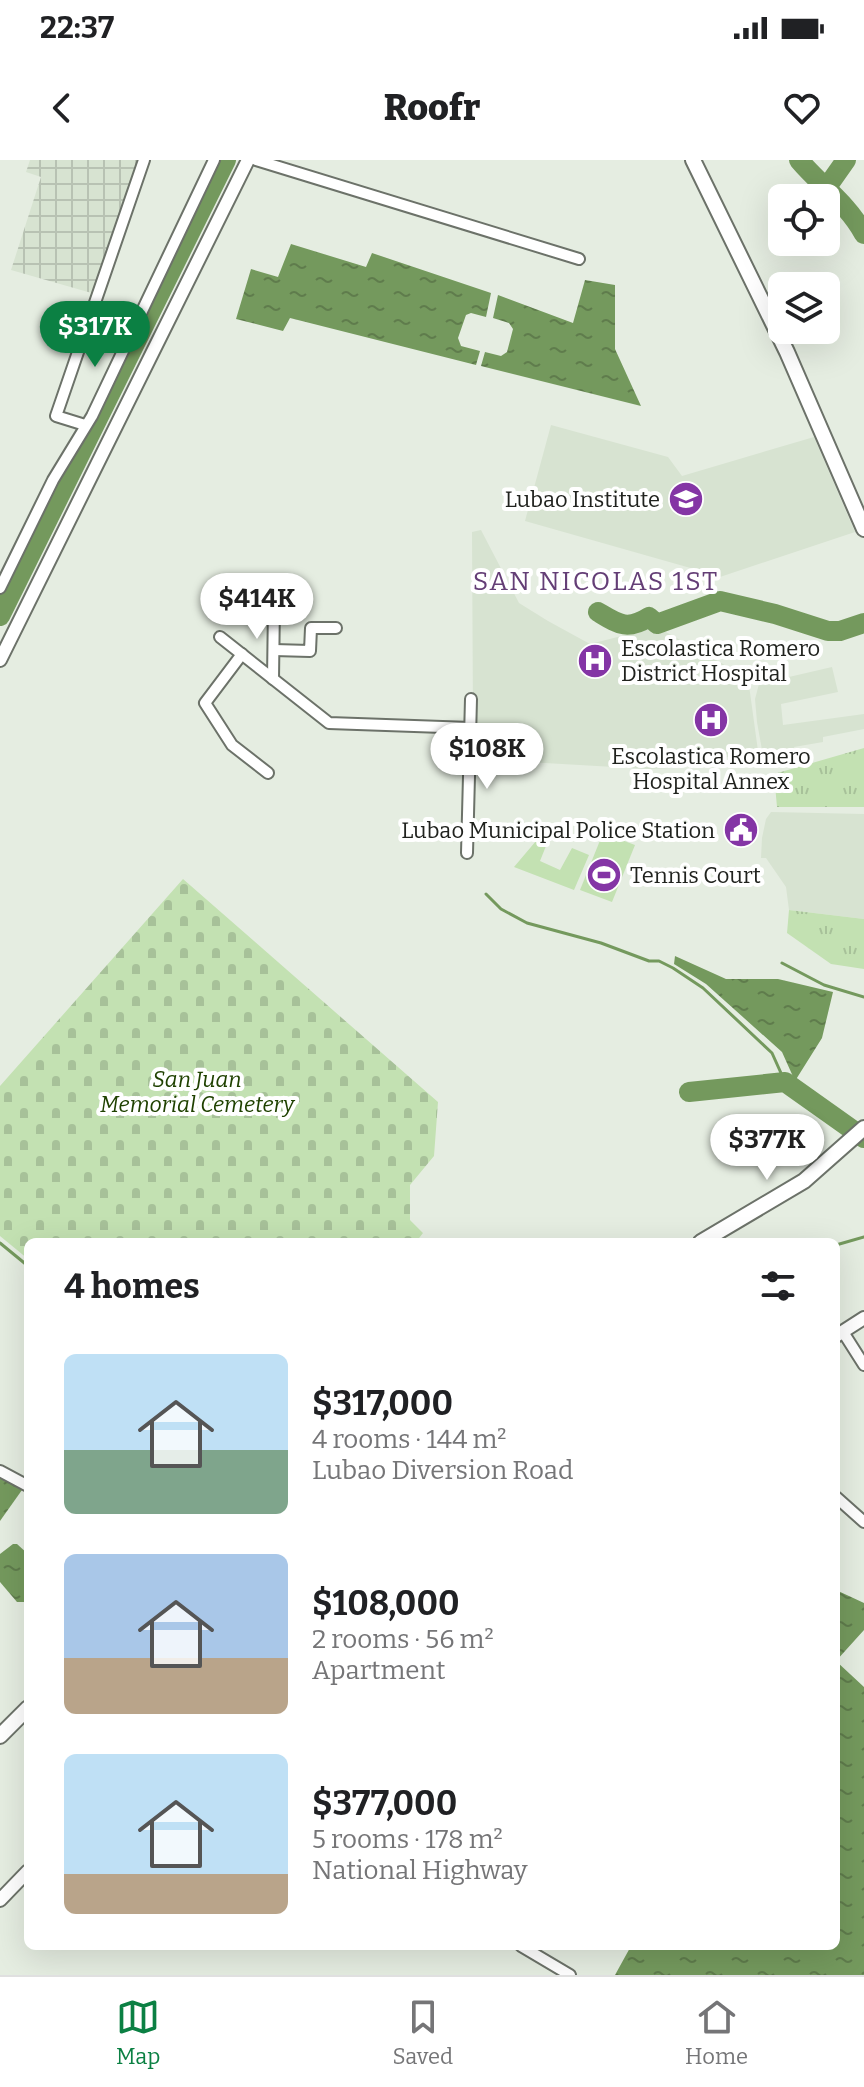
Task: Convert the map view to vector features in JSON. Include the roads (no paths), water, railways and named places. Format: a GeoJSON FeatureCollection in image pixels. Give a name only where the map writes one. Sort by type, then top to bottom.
{"type":"FeatureCollection","features":[{"type":"Feature","properties":{"kind":"main road"},"geometry":{"type":"LineString","coordinates":[[693,160],[787,352],[864,529]]}},
{"type":"Feature","properties":{"kind":"main road"},"geometry":{"type":"LineString","coordinates":[[708,1238],[804,1181],[864,1128]]}},
{"type":"Feature","properties":{"kind":"main road"},"geometry":{"type":"LineString","coordinates":[[0,1736],[24,1712]]}},
{"type":"Feature","properties":{"kind":"street"},"geometry":{"type":"LineString","coordinates":[[85,425],[56,416],[144,160]]}},
{"type":"Feature","properties":{"kind":"street"},"geometry":{"type":"LineString","coordinates":[[0,588],[53,480],[92,416],[214,160]]}},
{"type":"Feature","properties":{"kind":"street"},"geometry":{"type":"LineString","coordinates":[[0,660],[248,160]]}},
{"type":"Feature","properties":{"kind":"street"},"geometry":{"type":"LineString","coordinates":[[256,160],[579,259]]}},
{"type":"Feature","properties":{"kind":"street"},"geometry":{"type":"LineString","coordinates":[[273,679],[274,603]]}},
{"type":"Feature","properties":{"kind":"street"},"geometry":{"type":"LineString","coordinates":[[274,650],[310,651],[311,628],[336,628]]}},
{"type":"Feature","properties":{"kind":"street"},"geometry":{"type":"LineString","coordinates":[[220,637],[329,723],[471,728]]}},
{"type":"Feature","properties":{"kind":"street"},"geometry":{"type":"LineString","coordinates":[[242,654],[205,703],[232,745],[268,773]]}},
{"type":"Feature","properties":{"kind":"street"},"geometry":{"type":"LineString","coordinates":[[467,853],[471,699]]}},
{"type":"Feature","properties":{"kind":"street"},"geometry":{"type":"LineString","coordinates":[[840,1333],[864,1318]]}},
{"type":"Feature","properties":{"kind":"street"},"geometry":{"type":"LineString","coordinates":[[840,1335],[864,1365]]}},
{"type":"Feature","properties":{"kind":"street"},"geometry":{"type":"LineString","coordinates":[[0,1471],[24,1484]]}},
{"type":"Feature","properties":{"kind":"street"},"geometry":{"type":"LineString","coordinates":[[840,1501],[864,1522]]}},
{"type":"Feature","properties":{"kind":"street"},"geometry":{"type":"LineString","coordinates":[[0,1900],[24,1875]]}},
{"type":"Feature","properties":{"kind":"street"},"geometry":{"type":"LineString","coordinates":[[528,1950],[570,1975]]}},
{"type":"Feature","properties":{"kind":"water"},"geometry":{"type":"Polygon","coordinates":[[[291,244],[366,267],[372,253],[491,293],[486,317],[471,313],[466,315],[458,338],[461,346],[480,351],[476,365],[290,318],[283,331],[236,319],[251,269],[278,277],[291,244]]]}},
{"type":"Feature","properties":{"kind":"water"},"geometry":{"type":"Polygon","coordinates":[[[585,280],[615,285],[615,349],[641,406],[481,366],[485,352],[501,356],[507,352],[513,329],[509,323],[493,318],[498,295],[573,323],[585,280]]]}},
{"type":"Feature","properties":{"kind":"water"},"geometry":{"type":"Polygon","coordinates":[[[675,956],[726,979],[778,979],[833,992],[822,1038],[795,1081],[782,1052],[706,984],[674,964],[675,956]]]}},
{"type":"Feature","properties":{"kind":"water"},"geometry":{"type":"Polygon","coordinates":[[[0,1478],[22,1490],[0,1521],[0,1478]]]}},
{"type":"Feature","properties":{"kind":"water"},"geometry":{"type":"Polygon","coordinates":[[[13,1544],[24,1550],[24,1602],[17,1602],[0,1582],[0,1554],[13,1544]]]}},
{"type":"Feature","properties":{"kind":"water"},"geometry":{"type":"Polygon","coordinates":[[[840,1592],[864,1603],[864,1630],[840,1657],[840,1592]]]}},
{"type":"Feature","properties":{"kind":"water"},"geometry":{"type":"Polygon","coordinates":[[[840,1665],[864,1687],[864,1975],[615,1975],[629,1950],[840,1950],[840,1665]]]}},
{"type":"Feature","properties":{"kind":"waterway"},"geometry":{"type":"LineString","coordinates":[[0,616],[226,160]]}},
{"type":"Feature","properties":{"kind":"waterway"},"geometry":{"type":"LineString","coordinates":[[799,160],[842,204],[864,234]]}},
{"type":"Feature","properties":{"kind":"waterway"},"geometry":{"type":"LineString","coordinates":[[829,184],[846,160]]}},
{"type":"Feature","properties":{"kind":"waterway"},"geometry":{"type":"LineString","coordinates":[[598,612],[623,624],[635,624],[649,617],[657,624],[720,601],[828,631],[840,631],[864,623]]}},
{"type":"Feature","properties":{"kind":"waterway"},"geometry":{"type":"LineString","coordinates":[[486,894],[501,909],[527,923],[601,943],[673,968],[703,988],[772,1053],[785,1082]]}},
{"type":"Feature","properties":{"kind":"waterway"},"geometry":{"type":"LineString","coordinates":[[782,963],[824,985],[864,997]]}},
{"type":"Feature","properties":{"kind":"waterway"},"geometry":{"type":"LineString","coordinates":[[689,1092],[785,1082],[864,1138]]}},
{"type":"Feature","properties":{"kind":"waterway"},"geometry":{"type":"LineString","coordinates":[[840,1244],[864,1237]]}},
{"type":"Feature","properties":{"kind":"waterway"},"geometry":{"type":"LineString","coordinates":[[0,1243],[24,1263]]}},
{"type":"Feature","properties":{"kind":"place","name":"Lubao Institute"},"geometry":{"type":"Point","coordinates":[686,499]}},
{"type":"Feature","properties":{"kind":"place","name":"Escolastica Romero District Hospital"},"geometry":{"type":"Point","coordinates":[595,661]}},
{"type":"Feature","properties":{"kind":"place","name":"Escolastica Romero Hospital Annex"},"geometry":{"type":"Point","coordinates":[711,720]}},
{"type":"Feature","properties":{"kind":"place","name":"Lubao Municipal Police Station"},"geometry":{"type":"Point","coordinates":[741,830]}},
{"type":"Feature","properties":{"kind":"place","name":"Tennis Court"},"geometry":{"type":"Point","coordinates":[604,875]}},
{"type":"Feature","properties":{"kind":"district","name":"SAN NICOLAS 1ST"},"geometry":{"type":"Point","coordinates":[596,581]}},
{"type":"Feature","properties":{"kind":"park label","name":"San Juan Memorial Cemetery"},"geometry":{"type":"Point","coordinates":[197,1092]}}]}
